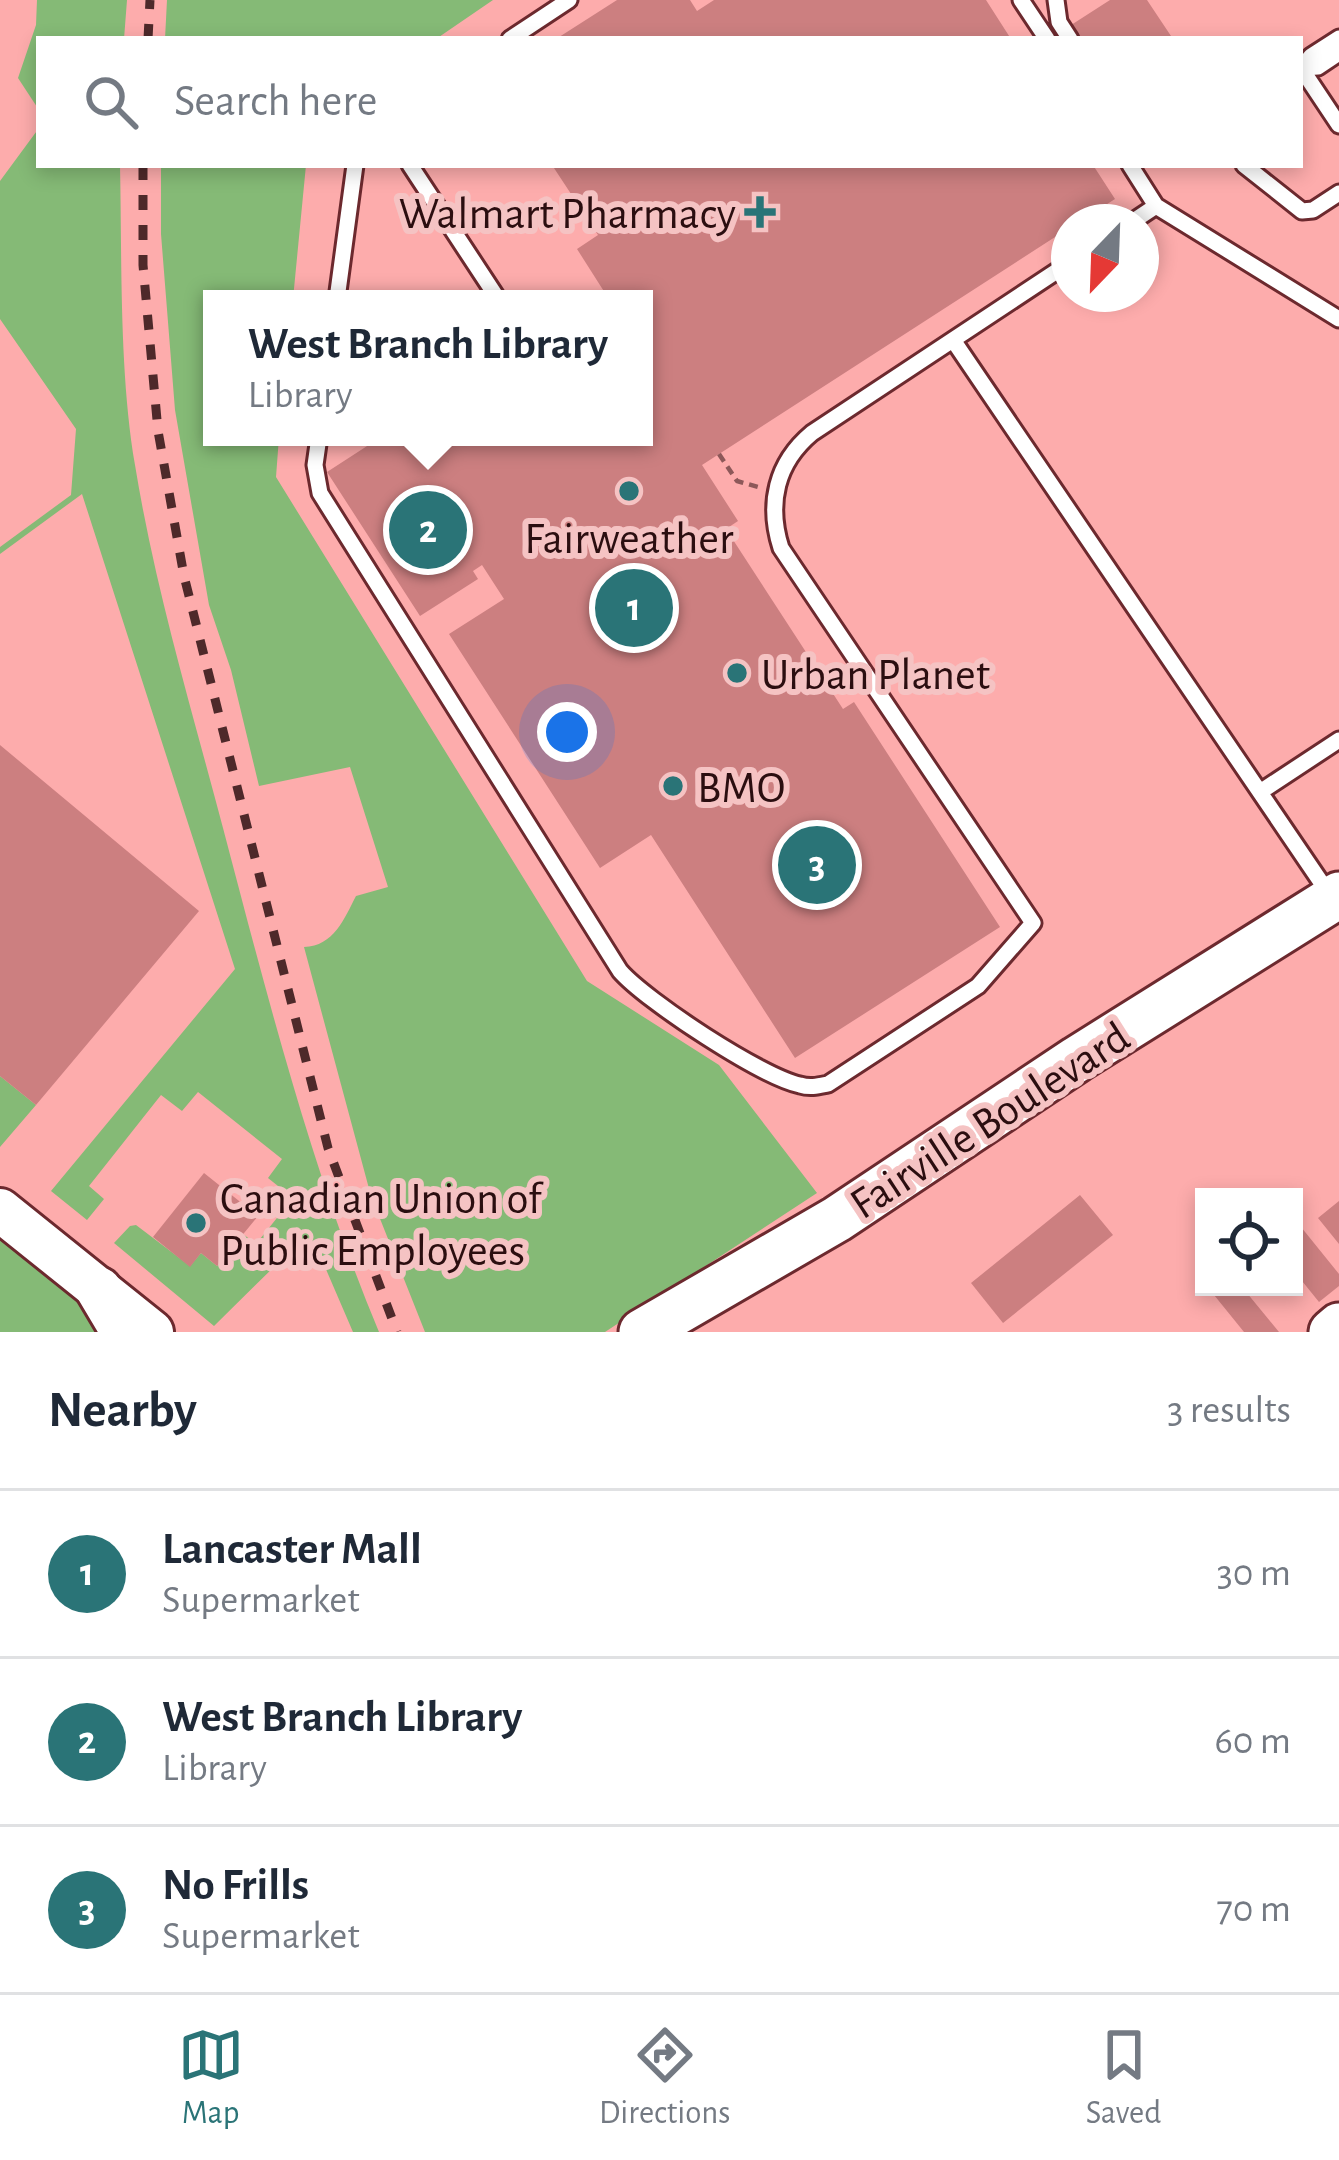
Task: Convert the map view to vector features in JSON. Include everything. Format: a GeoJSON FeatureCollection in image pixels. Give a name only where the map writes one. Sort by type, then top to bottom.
{"type":"FeatureCollection","features":[{"type":"Feature","properties":{"kind":"main road","name":"Fairville Boulevard"},"geometry":{"type":"LineString","coordinates":[[642,1332],[837,1219],[1058,1072],[1338,900]]}},
{"type":"Feature","properties":{"kind":"main road"},"geometry":{"type":"LineString","coordinates":[[99,1290],[143,1331]]}},
{"type":"Feature","properties":{"kind":"street"},"geometry":{"type":"LineString","coordinates":[[0,1210],[99,1290]]}},
{"type":"Feature","properties":{"kind":"lane"},"geometry":{"type":"LineString","coordinates":[[514,36],[569,0]]}},
{"type":"Feature","properties":{"kind":"lane"},"geometry":{"type":"LineString","coordinates":[[1022,0],[1045,36]]}},
{"type":"Feature","properties":{"kind":"lane"},"geometry":{"type":"LineString","coordinates":[[1056,0],[1059,22],[1068,36]]}},
{"type":"Feature","properties":{"kind":"lane"},"geometry":{"type":"LineString","coordinates":[[1303,66],[1339,38]]}},
{"type":"Feature","properties":{"kind":"lane"},"geometry":{"type":"LineString","coordinates":[[1303,68],[1318,67],[1339,53]]}},
{"type":"Feature","properties":{"kind":"lane"},"geometry":{"type":"LineString","coordinates":[[1303,71],[1339,124]]}},
{"type":"Feature","properties":{"kind":"lane"},"geometry":{"type":"LineString","coordinates":[[338,290],[355,168]]}},
{"type":"Feature","properties":{"kind":"lane"},"geometry":{"type":"LineString","coordinates":[[412,168],[492,290]]}},
{"type":"Feature","properties":{"kind":"lane"},"geometry":{"type":"LineString","coordinates":[[1132,168],[1155,204]]}},
{"type":"Feature","properties":{"kind":"lane"},"geometry":{"type":"LineString","coordinates":[[1145,168],[1155,204]]}},
{"type":"Feature","properties":{"kind":"lane"},"geometry":{"type":"LineString","coordinates":[[1248,168],[1302,211],[1313,210],[1339,193]]}},
{"type":"Feature","properties":{"kind":"lane"},"geometry":{"type":"LineString","coordinates":[[1159,208],[1339,319]]}},
{"type":"Feature","properties":{"kind":"lane"},"geometry":{"type":"LineString","coordinates":[[318,446],[315,465],[320,493],[620,970],[652,1002],[779,1078],[813,1088],[828,1084],[978,986],[1033,922],[781,548],[773,513],[775,492],[800,443],[1051,275]]}},
{"type":"Feature","properties":{"kind":"lane"},"geometry":{"type":"LineString","coordinates":[[953,340],[1338,900]]}},
{"type":"Feature","properties":{"kind":"lane"},"geometry":{"type":"LineString","coordinates":[[1260,792],[1339,740]]}},
{"type":"Feature","properties":{"kind":"path"},"geometry":{"type":"LineString","coordinates":[[719,454],[737,481],[775,492]]}},
{"type":"Feature","properties":{"kind":"green space"},"geometry":{"type":"Polygon","coordinates":[[[37,0],[127,0],[124,36],[36,36],[36,105],[18,78],[36,25],[37,0]]]}},
{"type":"Feature","properties":{"kind":"green space"},"geometry":{"type":"Polygon","coordinates":[[[167,0],[493,0],[440,36],[165,36],[167,0]]]}},
{"type":"Feature","properties":{"kind":"green space"},"geometry":{"type":"Polygon","coordinates":[[[36,132],[36,168],[120,168],[126,392],[153,557],[292,1083],[379,1332],[353,1332],[325,1267],[284,1257],[214,1326],[114,1243],[136,1225],[190,1266],[201,1253],[217,1266],[243,1234],[256,1244],[293,1198],[268,1178],[282,1159],[198,1092],[182,1111],[161,1095],[89,1186],[104,1199],[87,1220],[51,1191],[235,969],[82,494],[0,554],[0,547],[71,495],[76,429],[0,319],[0,181],[36,132]]]}},
{"type":"Feature","properties":{"kind":"green space"},"geometry":{"type":"Polygon","coordinates":[[[161,168],[306,168],[294,290],[203,290],[203,446],[278,446],[276,477],[587,981],[719,1065],[817,1193],[605,1332],[425,1332],[371,1196],[304,947],[330,936],[356,896],[388,887],[350,767],[259,786],[231,670],[209,605],[175,410],[161,234],[161,168]]]}},
{"type":"Feature","properties":{"kind":"green space"},"geometry":{"type":"Polygon","coordinates":[[[0,1076],[36,1105],[0,1147],[0,1076]]]}},
{"type":"Feature","properties":{"kind":"green space"},"geometry":{"type":"Polygon","coordinates":[[[0,1210],[124,1332],[0,1332],[0,1210]]]}},
{"type":"Feature","properties":{"kind":"building"},"geometry":{"type":"Polygon","coordinates":[[[617,0],[690,0],[697,11],[714,0],[986,0],[1009,36],[561,36],[617,0]]]}},
{"type":"Feature","properties":{"kind":"building"},"geometry":{"type":"Polygon","coordinates":[[[1110,0],[1147,0],[1171,36],[1074,36],[1068,27],[1110,0]]]}},
{"type":"Feature","properties":{"kind":"building"},"geometry":{"type":"Polygon","coordinates":[[[554,168],[1095,168],[1115,199],[1107,204],[1051,204],[1051,240],[702,465],[738,521],[726,529],[843,709],[854,702],[1000,927],[795,1058],[651,835],[600,868],[449,634],[504,599],[482,565],[473,571],[478,579],[420,616],[327,472],[367,446],[653,446],[653,290],[603,290],[577,249],[598,235],[554,168]]]}},
{"type":"Feature","properties":{"kind":"building"},"geometry":{"type":"Polygon","coordinates":[[[0,745],[199,911],[36,1105],[0,1076],[0,745]]]}},
{"type":"Feature","properties":{"kind":"building"},"geometry":{"type":"Polygon","coordinates":[[[204,1173],[258,1216],[217,1266],[201,1253],[190,1267],[153,1237],[204,1173]]]}},
{"type":"Feature","properties":{"kind":"building"},"geometry":{"type":"Polygon","coordinates":[[[1080,1195],[1113,1235],[1003,1323],[971,1283],[1080,1195]]]}},
{"type":"Feature","properties":{"kind":"building"},"geometry":{"type":"Polygon","coordinates":[[[1339,1201],[1339,1244],[1318,1218],[1339,1201]]]}},
{"type":"Feature","properties":{"kind":"building"},"geometry":{"type":"Polygon","coordinates":[[[1303,1229],[1339,1274],[1339,1286],[1319,1302],[1303,1282],[1303,1229]]]}},
{"type":"Feature","properties":{"kind":"building"},"geometry":{"type":"Polygon","coordinates":[[[1215,1296],[1249,1296],[1279,1332],[1244,1332],[1215,1296]]]}},
{"type":"Feature","properties":{"kind":"railway"},"geometry":{"type":"LineString","coordinates":[[148,36],[150,0]]}},
{"type":"Feature","properties":{"kind":"railway"},"geometry":{"type":"LineString","coordinates":[[143,168],[143,265],[158,431],[184,576],[328,1148],[397,1332]]}},
{"type":"Feature","properties":{"kind":"place","name":"Walmart Pharmacy"},"geometry":{"type":"Point","coordinates":[760,212]}},
{"type":"Feature","properties":{"kind":"place","name":"Fairweather"},"geometry":{"type":"Point","coordinates":[629,491]}},
{"type":"Feature","properties":{"kind":"place","name":"West Branch Library"},"geometry":{"type":"Point","coordinates":[428,530]}},
{"type":"Feature","properties":{"kind":"place","name":"Lancaster Mall"},"geometry":{"type":"Point","coordinates":[634,608]}},
{"type":"Feature","properties":{"kind":"place","name":"Urban Planet"},"geometry":{"type":"Point","coordinates":[737,673]}},
{"type":"Feature","properties":{"kind":"place","name":"BMO"},"geometry":{"type":"Point","coordinates":[673,786]}},
{"type":"Feature","properties":{"kind":"place","name":"No Frills"},"geometry":{"type":"Point","coordinates":[817,865]}},
{"type":"Feature","properties":{"kind":"place","name":"Canadian Union of Public Employees"},"geometry":{"type":"Point","coordinates":[196,1223]}}]}
